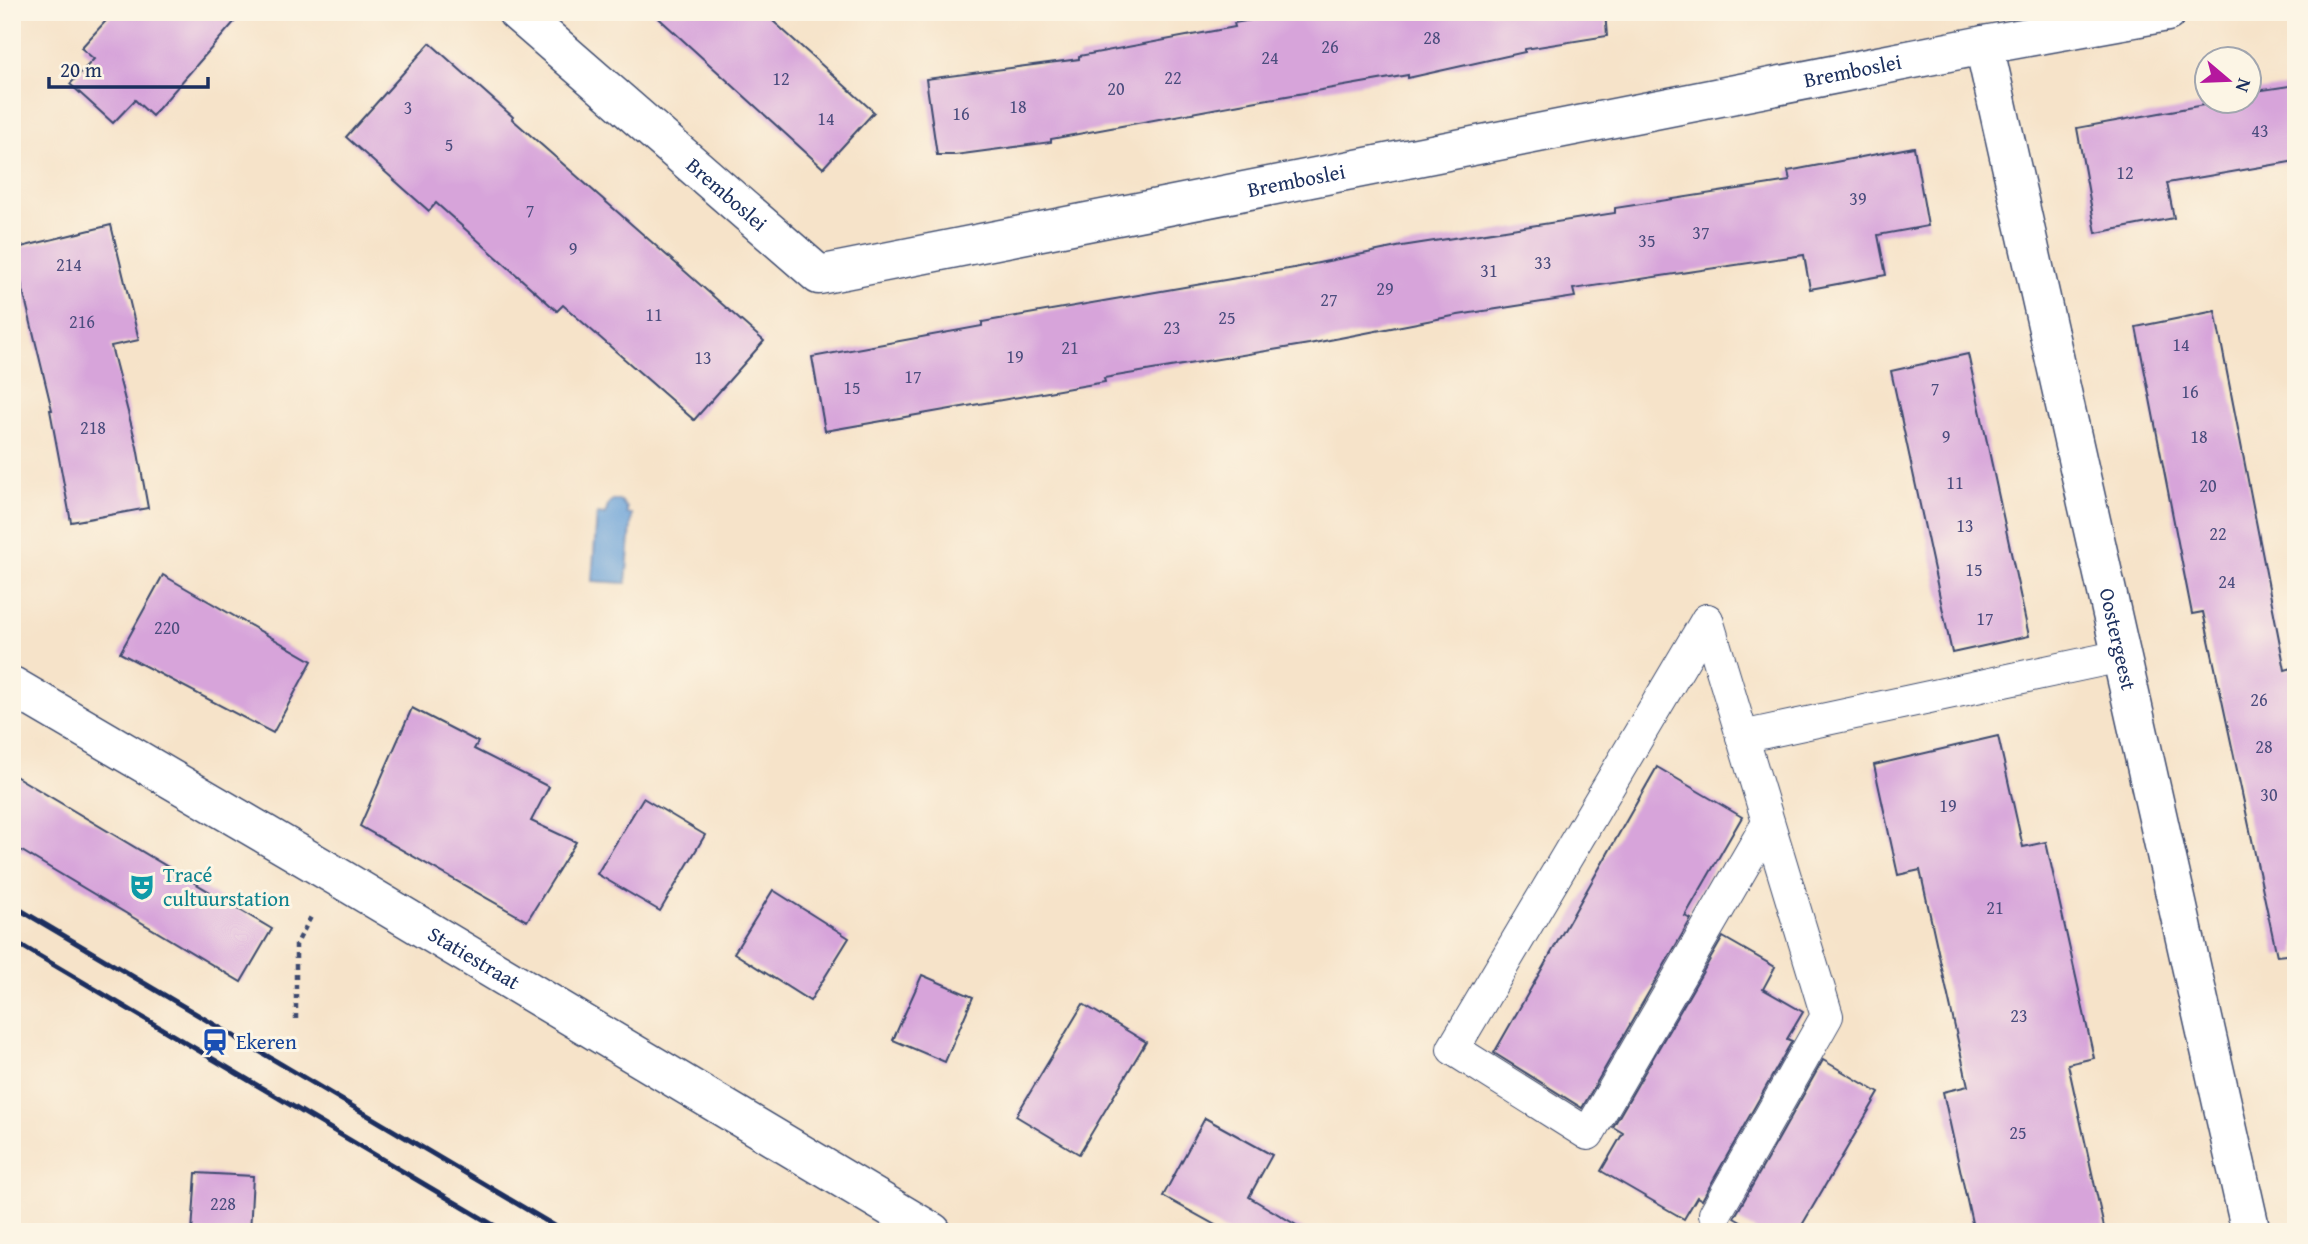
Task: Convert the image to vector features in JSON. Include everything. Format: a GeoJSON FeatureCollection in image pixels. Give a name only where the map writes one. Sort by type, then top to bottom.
{"type":"FeatureCollection","features":[{"type":"Feature","properties":{"kind":"street","name":"Bremboslei"},"geometry":{"type":"LineString","coordinates":[[517,12],[819,275],[2167,12]]}},
{"type":"Feature","properties":{"kind":"street","name":"Oostergeest"},"geometry":{"type":"LineString","coordinates":[[1984,46],[2251,1232]]}},
{"type":"Feature","properties":{"kind":"street","name":"Statiestraat"},"geometry":{"type":"LineString","coordinates":[[12,686],[333,874],[932,1232]]}},
{"type":"Feature","properties":{"kind":"lane"},"geometry":{"type":"LineString","coordinates":[[1715,1214],[1827,1016],[1707,620],[1453,1049],[1588,1134],[1768,823]]}},
{"type":"Feature","properties":{"kind":"lane"},"geometry":{"type":"LineString","coordinates":[[1742,737],[2121,656]]}},
{"type":"Feature","properties":{"kind":"path"},"geometry":{"type":"LineString","coordinates":[[296,1019],[296,945],[333,874]]}},
{"type":"Feature","properties":{"kind":"water"},"geometry":{"type":"Polygon","coordinates":[[[613,500],[621,501],[627,508],[627,514],[632,514],[626,583],[592,581],[597,514],[605,515],[609,503],[613,500]]]}},
{"type":"Feature","properties":{"kind":"building"},"geometry":{"type":"Polygon","coordinates":[[[114,12],[243,12],[152,116],[135,100],[113,123],[70,84],[94,59],[81,48],[114,12]]]}},
{"type":"Feature","properties":{"kind":"building"},"geometry":{"type":"Polygon","coordinates":[[[652,12],[763,12],[874,112],[823,168],[652,12]]]}},
{"type":"Feature","properties":{"kind":"building"},"geometry":{"type":"Polygon","coordinates":[[[1297,12],[1605,12],[1607,36],[1525,49],[1525,52],[1408,78],[1408,75],[1240,104],[1051,139],[1051,142],[937,155],[926,79],[1079,59],[1079,56],[1235,27],[1234,23],[1297,12]]]}},
{"type":"Feature","properties":{"kind":"building"},"geometry":{"type":"Polygon","coordinates":[[[430,43],[513,117],[512,119],[764,341],[694,420],[563,305],[557,311],[436,203],[429,211],[346,137],[430,43]]]}},
{"type":"Feature","properties":{"kind":"building"},"geometry":{"type":"Polygon","coordinates":[[[2296,85],[2296,161],[2167,183],[2174,218],[2096,233],[2077,128],[2192,107],[2192,116],[2262,116],[2262,90],[2296,85]]]}},
{"type":"Feature","properties":{"kind":"building"},"geometry":{"type":"Polygon","coordinates":[[[1914,147],[1928,226],[1878,235],[1886,275],[1810,289],[1804,255],[1573,289],[1575,297],[1104,378],[1105,382],[825,431],[812,357],[982,326],[982,322],[1294,268],[1402,246],[1615,213],[1615,208],[1790,181],[1788,171],[1914,147]]]}},
{"type":"Feature","properties":{"kind":"building"},"geometry":{"type":"Polygon","coordinates":[[[111,225],[139,340],[111,346],[137,447],[148,508],[71,522],[52,410],[13,249],[111,225]]]}},
{"type":"Feature","properties":{"kind":"building"},"geometry":{"type":"Polygon","coordinates":[[[2215,311],[2285,670],[2296,667],[2296,954],[2277,956],[2203,612],[2192,614],[2136,327],[2215,311]]]}},
{"type":"Feature","properties":{"kind":"building"},"geometry":{"type":"Polygon","coordinates":[[[1968,354],[2029,636],[1952,653],[1891,371],[1968,354]]]}},
{"type":"Feature","properties":{"kind":"building"},"geometry":{"type":"Polygon","coordinates":[[[163,575],[312,661],[273,733],[120,653],[163,575]]]}},
{"type":"Feature","properties":{"kind":"building"},"geometry":{"type":"Polygon","coordinates":[[[412,708],[478,742],[474,749],[549,787],[531,821],[576,842],[527,921],[360,826],[412,708]]]}},
{"type":"Feature","properties":{"kind":"building"},"geometry":{"type":"Polygon","coordinates":[[[1998,736],[2023,847],[2046,842],[2094,1058],[2068,1064],[2105,1232],[1974,1232],[1943,1092],[1968,1086],[1920,870],[1898,875],[1874,765],[1998,736]]]}},
{"type":"Feature","properties":{"kind":"building"},"geometry":{"type":"Polygon","coordinates":[[[1657,767],[1742,817],[1685,916],[1691,919],[1582,1108],[1494,1053],[1657,767]]]}},
{"type":"Feature","properties":{"kind":"building","name":"Tracé cultuurstation"},"geometry":{"type":"Polygon","coordinates":[[[12,774],[272,929],[241,982],[12,845],[12,774]]]}},
{"type":"Feature","properties":{"kind":"building"},"geometry":{"type":"Polygon","coordinates":[[[643,798],[705,835],[660,911],[597,874],[643,798]]]}},
{"type":"Feature","properties":{"kind":"building"},"geometry":{"type":"Polygon","coordinates":[[[773,890],[849,938],[810,1001],[734,953],[773,890]]]}},
{"type":"Feature","properties":{"kind":"building"},"geometry":{"type":"Polygon","coordinates":[[[1723,937],[1775,967],[1763,989],[1803,1012],[1787,1039],[1792,1041],[1702,1200],[1697,1197],[1684,1219],[1601,1171],[1623,1133],[1613,1127],[1723,937]]]}},
{"type":"Feature","properties":{"kind":"building"},"geometry":{"type":"Polygon","coordinates":[[[922,975],[973,997],[945,1062],[893,1040],[922,975]]]}},
{"type":"Feature","properties":{"kind":"building"},"geometry":{"type":"Polygon","coordinates":[[[1083,1004],[1146,1042],[1079,1154],[1016,1116],[1083,1004]]]}},
{"type":"Feature","properties":{"kind":"building"},"geometry":{"type":"Polygon","coordinates":[[[1823,1060],[1879,1093],[1798,1232],[1758,1232],[1734,1218],[1823,1060]]]}},
{"type":"Feature","properties":{"kind":"building"},"geometry":{"type":"Polygon","coordinates":[[[1205,1118],[1272,1155],[1249,1197],[1308,1232],[1228,1232],[1163,1196],[1205,1118]]]}},
{"type":"Feature","properties":{"kind":"building"},"geometry":{"type":"Polygon","coordinates":[[[196,1173],[253,1176],[250,1232],[192,1232],[196,1173]]]}},
{"type":"Feature","properties":{"kind":"railway"},"geometry":{"type":"LineString","coordinates":[[12,905],[565,1232]]}},
{"type":"Feature","properties":{"kind":"railway"},"geometry":{"type":"LineString","coordinates":[[12,940],[505,1232]]}},
{"type":"Feature","properties":{"kind":"place","name":"Tracé cultuurstation"},"geometry":{"type":"Point","coordinates":[142,887]}},
{"type":"Feature","properties":{"kind":"place","name":"Ekeren"},"geometry":{"type":"Point","coordinates":[215,1042]}}]}
